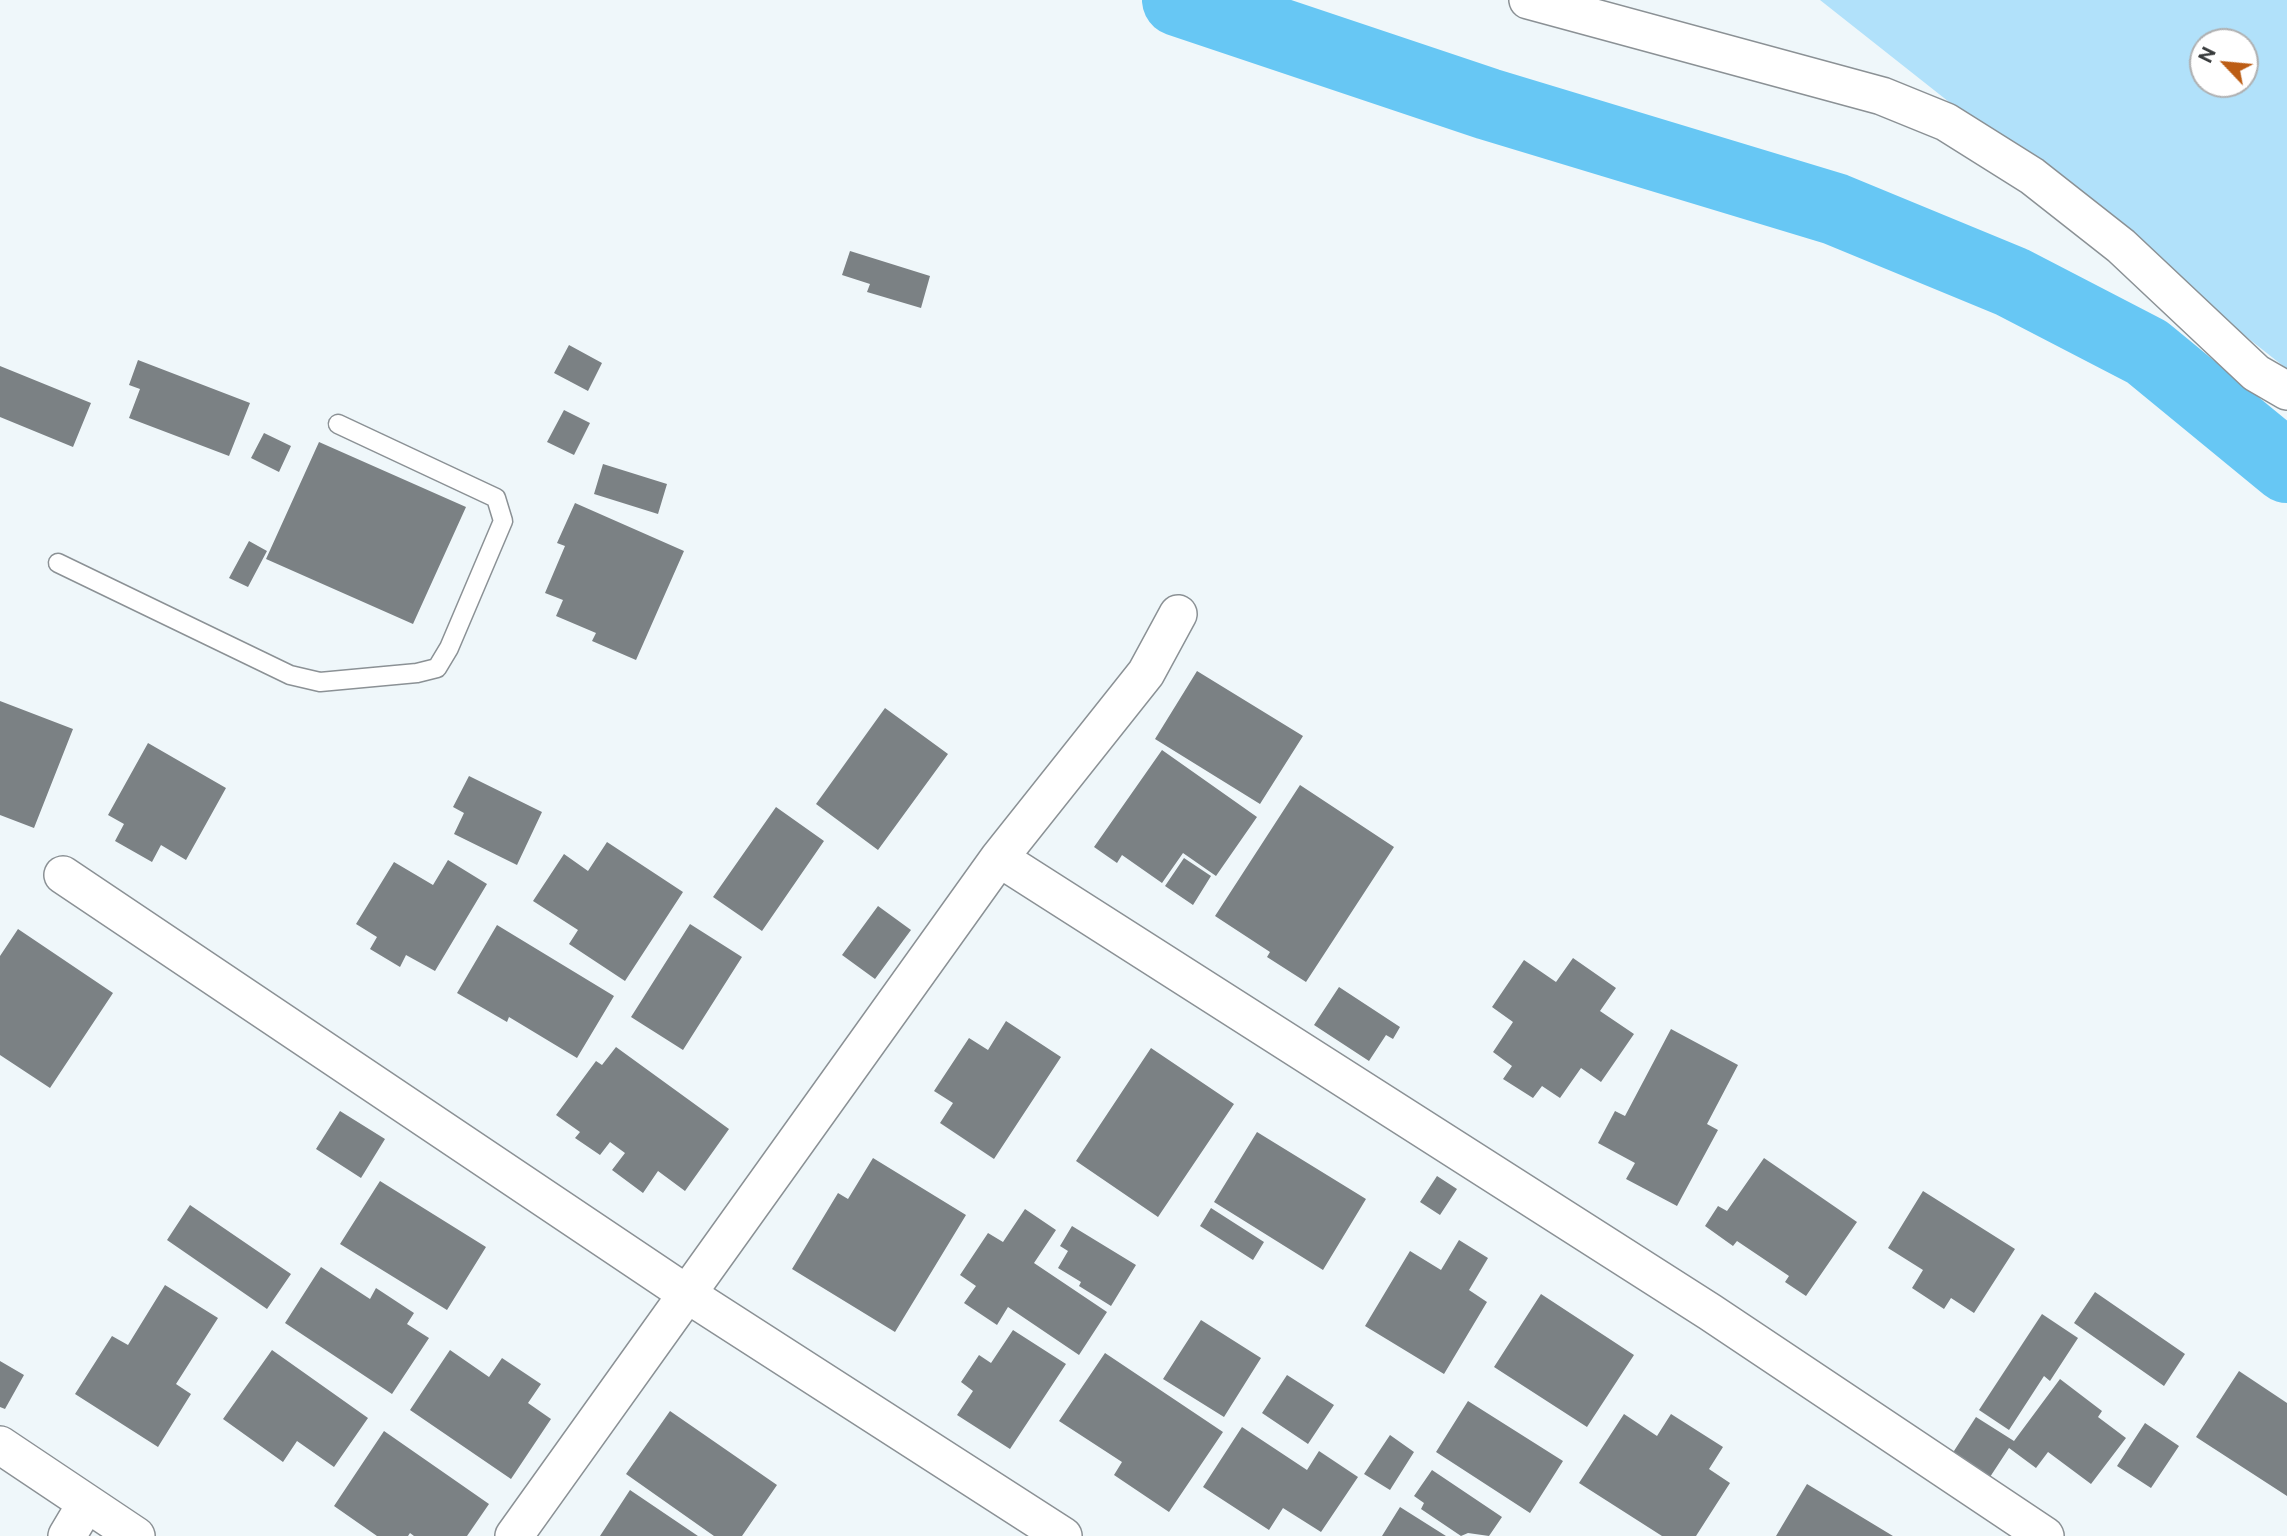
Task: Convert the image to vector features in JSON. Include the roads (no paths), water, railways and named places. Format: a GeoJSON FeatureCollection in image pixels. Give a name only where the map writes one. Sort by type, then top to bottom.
{"type":"FeatureCollection","features":[{"type":"Feature","properties":{"kind":"street"},"geometry":{"type":"LineString","coordinates":[[1528,0],[1882,96],[1946,122],[2032,176],[2122,246],[2256,373],[2287,391]]}},
{"type":"Feature","properties":{"kind":"street"},"geometry":{"type":"LineString","coordinates":[[514,1536],[999,859],[1146,673],[1178,614]]}},
{"type":"Feature","properties":{"kind":"street"},"geometry":{"type":"LineString","coordinates":[[999,859],[1710,1312],[2045,1536]]}},
{"type":"Feature","properties":{"kind":"street"},"geometry":{"type":"LineString","coordinates":[[63,875],[687,1294],[1063,1536]]}},
{"type":"Feature","properties":{"kind":"street"},"geometry":{"type":"LineString","coordinates":[[0,1445],[136,1536]]}},
{"type":"Feature","properties":{"kind":"street"},"geometry":{"type":"LineString","coordinates":[[67,1536],[86,1504]]}},
{"type":"Feature","properties":{"kind":"lane"},"geometry":{"type":"LineString","coordinates":[[58,564],[290,675],[320,682],[417,673],[437,667],[449,648],[503,520],[496,498],[338,424]]}},
{"type":"Feature","properties":{"kind":"waterway"},"geometry":{"type":"LineString","coordinates":[[1178,0],[1488,104],[1835,209],[2012,282],[2147,352],[2287,467]]}}]}
